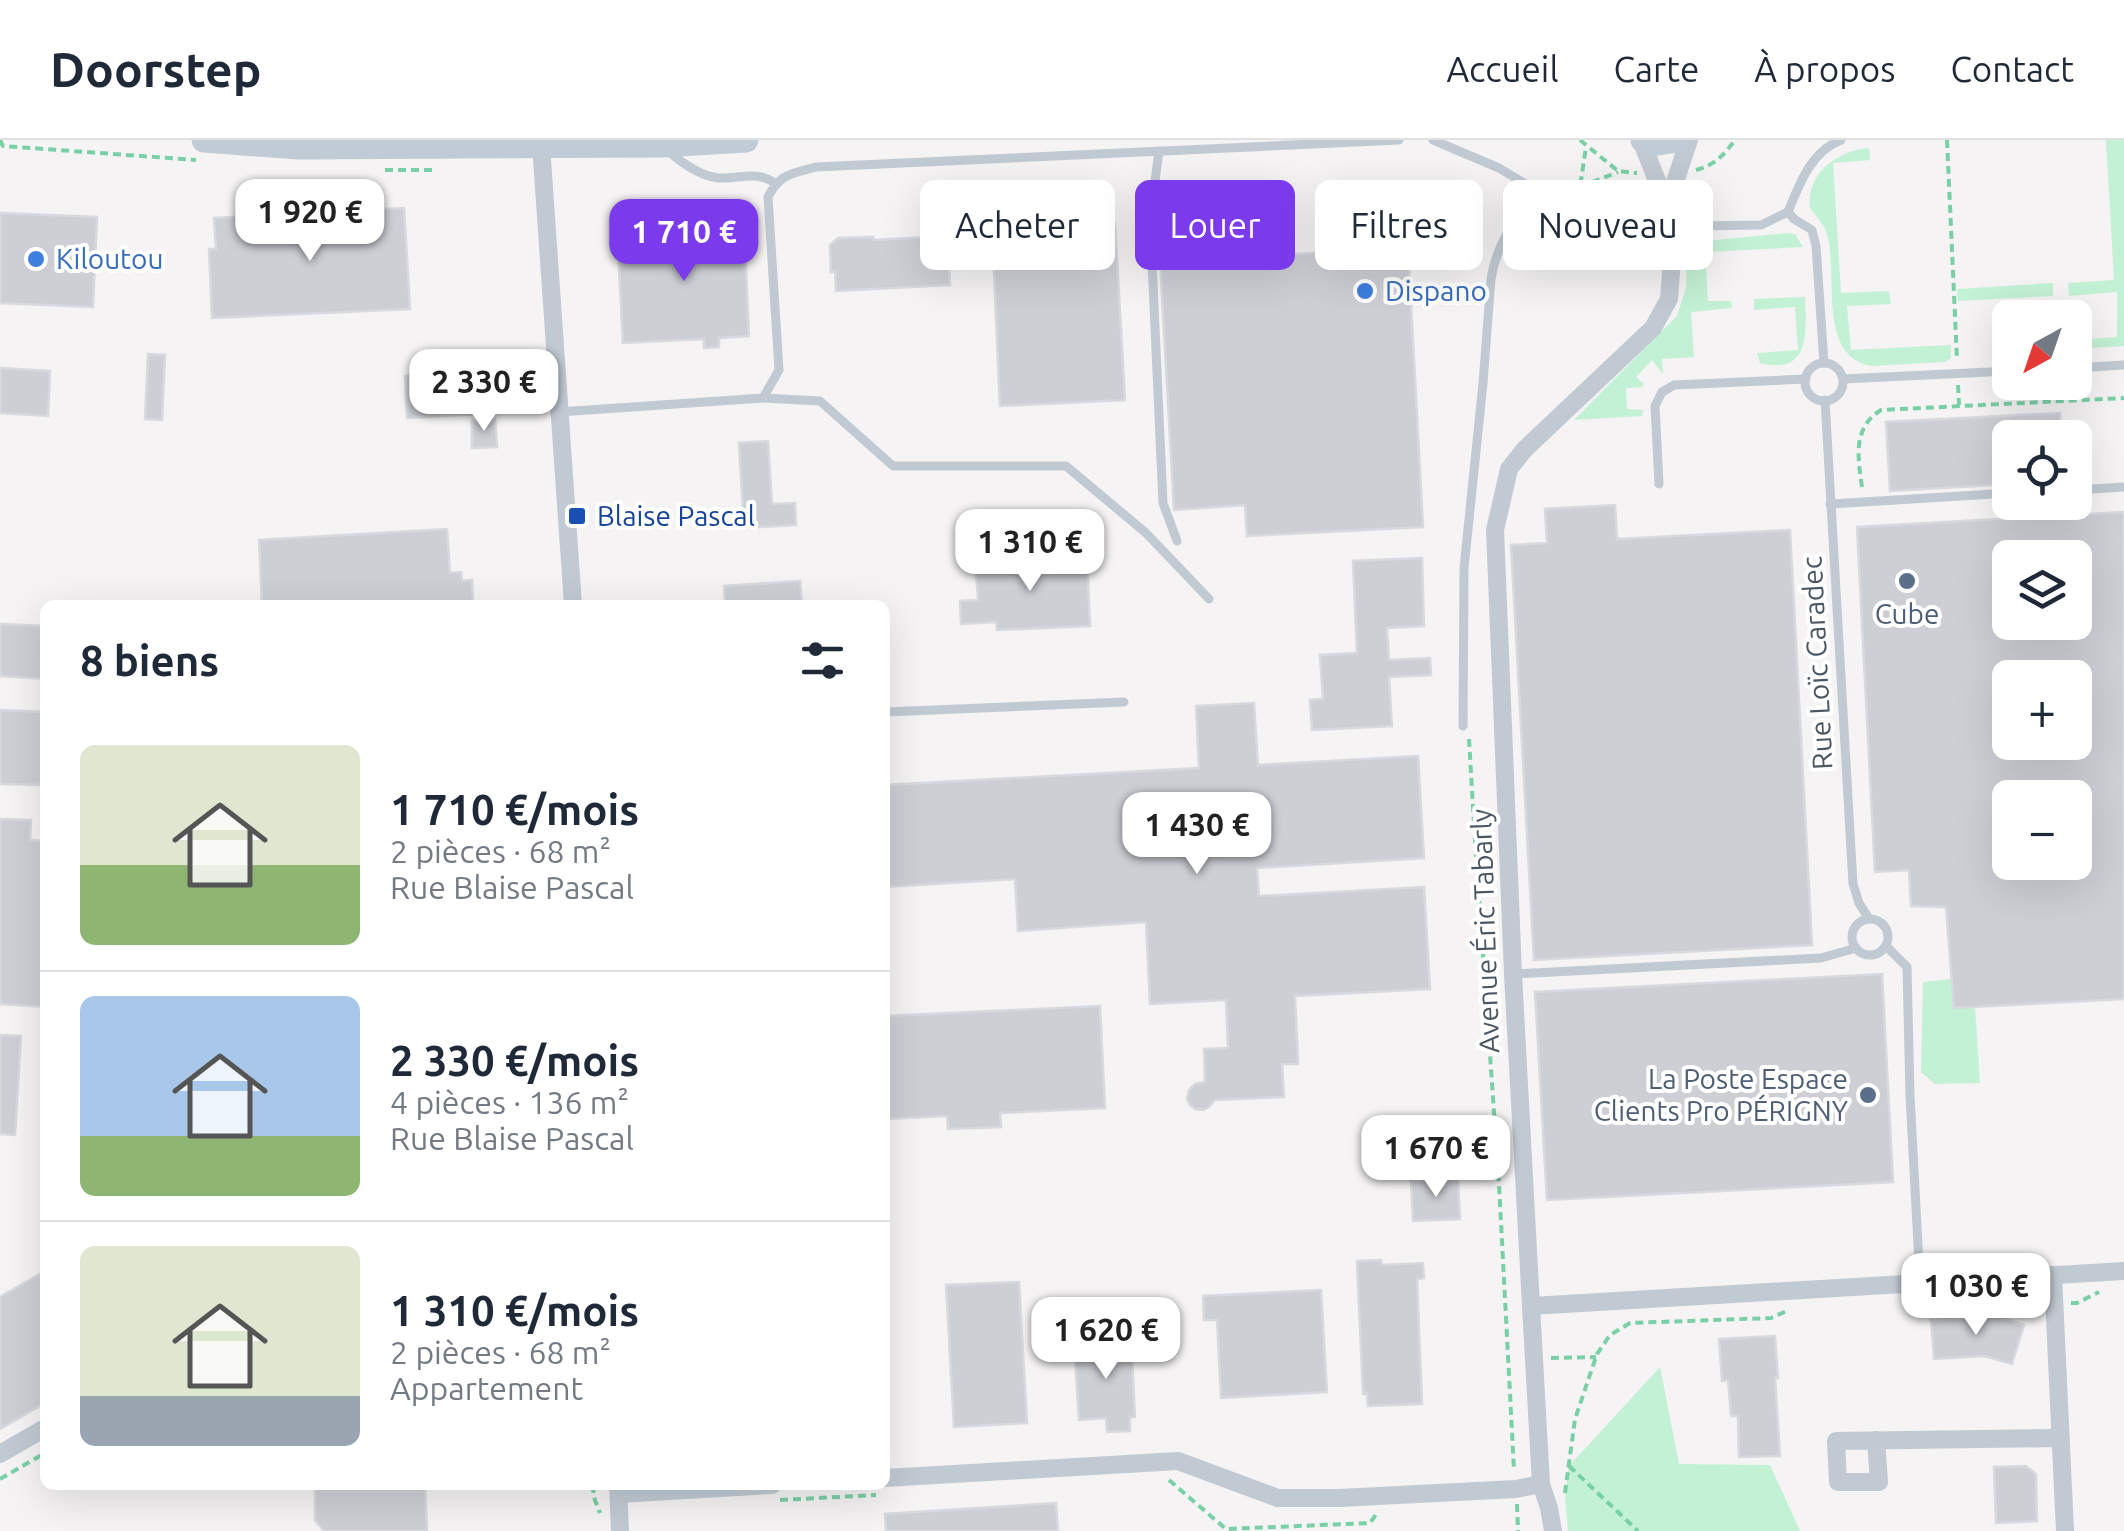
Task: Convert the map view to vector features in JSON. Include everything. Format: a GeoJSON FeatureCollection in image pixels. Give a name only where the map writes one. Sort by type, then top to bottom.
{"type":"FeatureCollection","features":[{"type":"Feature","properties":{"kind":"main road"},"geometry":{"type":"LineString","coordinates":[[204,140],[298,146],[662,145],[746,140]]}},
{"type":"Feature","properties":{"kind":"main road"},"geometry":{"type":"LineString","coordinates":[[1642,140],[1658,144],[1678,140]]}},
{"type":"Feature","properties":{"kind":"street","name":"Avenue Éric Tabarly"},"geometry":{"type":"LineString","coordinates":[[1642,140],[1656,180]]}},
{"type":"Feature","properties":{"kind":"street","name":"Avenue Éric Tabarly"},"geometry":{"type":"LineString","coordinates":[[1678,180],[1689,140]]}},
{"type":"Feature","properties":{"kind":"street"},"geometry":{"type":"LineString","coordinates":[[541,145],[573,600]]}},
{"type":"Feature","properties":{"kind":"street","name":"Avenue Éric Tabarly"},"geometry":{"type":"LineString","coordinates":[[1554,1531],[1540,1484],[1513,974],[1496,530],[1509,468],[1654,328],[1669,299],[1672,270]]}},
{"type":"Feature","properties":{"kind":"street"},"geometry":{"type":"LineString","coordinates":[[1531,1306],[2124,1271]]}},
{"type":"Feature","properties":{"kind":"street"},"geometry":{"type":"LineString","coordinates":[[2053,1275],[2065,1531]]}},
{"type":"Feature","properties":{"kind":"street"},"geometry":{"type":"LineString","coordinates":[[0,1454],[40,1431]]}},
{"type":"Feature","properties":{"kind":"street"},"geometry":{"type":"LineString","coordinates":[[1876,1440],[2060,1438]]}},
{"type":"Feature","properties":{"kind":"street"},"geometry":{"type":"LineString","coordinates":[[890,1485],[1178,1461],[1278,1498],[1516,1489],[1540,1484]]}},
{"type":"Feature","properties":{"kind":"street"},"geometry":{"type":"LineString","coordinates":[[620,1523],[618,1490],[770,1493]]}},
{"type":"Feature","properties":{"kind":"lane"},"geometry":{"type":"LineString","coordinates":[[762,398],[779,370],[768,198],[775,183],[791,174],[816,168],[1399,140]]}},
{"type":"Feature","properties":{"kind":"lane"},"geometry":{"type":"LineString","coordinates":[[1433,140],[1520,180]]}},
{"type":"Feature","properties":{"kind":"lane"},"geometry":{"type":"LineString","coordinates":[[1713,220],[1761,225],[1788,212],[1808,166],[1841,140]]}},
{"type":"Feature","properties":{"kind":"lane"},"geometry":{"type":"LineString","coordinates":[[662,145],[684,165],[716,178],[750,174],[775,183]]}},
{"type":"Feature","properties":{"kind":"lane"},"geometry":{"type":"LineString","coordinates":[[1160,151],[1150,218],[1164,503],[1177,541]]}},
{"type":"Feature","properties":{"kind":"lane"},"geometry":{"type":"LineString","coordinates":[[1788,212],[1812,230],[1816,246],[1824,363]]}},
{"type":"Feature","properties":{"kind":"lane"},"geometry":{"type":"LineString","coordinates":[[1463,726],[1464,568],[1493,263],[1503,243]]}},
{"type":"Feature","properties":{"kind":"lane"},"geometry":{"type":"LineString","coordinates":[[1824,363],[1838,369],[1843,379],[1840,392],[1831,400],[1818,400],[1808,392],[1806,379],[1814,366],[1824,363]]}},
{"type":"Feature","properties":{"kind":"lane"},"geometry":{"type":"LineString","coordinates":[[2092,367],[2124,365]]}},
{"type":"Feature","properties":{"kind":"lane"},"geometry":{"type":"LineString","coordinates":[[1843,379],[1992,372]]}},
{"type":"Feature","properties":{"kind":"lane"},"geometry":{"type":"LineString","coordinates":[[1659,484],[1655,406],[1662,392],[1674,385],[1806,379]]}},
{"type":"Feature","properties":{"kind":"lane"},"geometry":{"type":"LineString","coordinates":[[559,412],[762,398],[820,401],[893,466],[1066,466],[1146,533],[1209,599]]}},
{"type":"Feature","properties":{"kind":"lane","name":"Rue Loïc Caradec"},"geometry":{"type":"LineString","coordinates":[[1824,400],[1853,884],[1868,919]]}},
{"type":"Feature","properties":{"kind":"lane"},"geometry":{"type":"LineString","coordinates":[[2092,489],[2124,487]]}},
{"type":"Feature","properties":{"kind":"lane"},"geometry":{"type":"LineString","coordinates":[[1830,504],[1992,494]]}},
{"type":"Feature","properties":{"kind":"lane"},"geometry":{"type":"LineString","coordinates":[[890,712],[1124,702]]}},
{"type":"Feature","properties":{"kind":"lane"},"geometry":{"type":"LineString","coordinates":[[1863,920],[1880,921],[1887,930],[1886,946],[1866,955],[1856,948],[1852,938],[1855,928],[1863,920]]}},
{"type":"Feature","properties":{"kind":"lane"},"geometry":{"type":"LineString","coordinates":[[1886,946],[1907,967],[1920,1285]]}},
{"type":"Feature","properties":{"kind":"lane"},"geometry":{"type":"LineString","coordinates":[[1513,974],[1822,958],[1856,948]]}},
{"type":"Feature","properties":{"kind":"path"},"geometry":{"type":"LineString","coordinates":[[1580,140],[1618,172]]}},
{"type":"Feature","properties":{"kind":"path"},"geometry":{"type":"LineString","coordinates":[[1689,170],[1708,167],[1719,160],[1734,140]]}},
{"type":"Feature","properties":{"kind":"path"},"geometry":{"type":"LineString","coordinates":[[1947,140],[1959,406]]}},
{"type":"Feature","properties":{"kind":"path"},"geometry":{"type":"LineString","coordinates":[[1581,180],[1586,147]]}},
{"type":"Feature","properties":{"kind":"path"},"geometry":{"type":"LineString","coordinates":[[1598,180],[1618,172],[1642,173]]}},
{"type":"Feature","properties":{"kind":"path"},"geometry":{"type":"LineString","coordinates":[[1493,263],[1503,262]]}},
{"type":"Feature","properties":{"kind":"path"},"geometry":{"type":"LineString","coordinates":[[1864,501],[1856,448],[1860,435],[1881,410],[2124,398]]}},
{"type":"Feature","properties":{"kind":"path"},"geometry":{"type":"LineString","coordinates":[[1469,737],[1516,1489]]}},
{"type":"Feature","properties":{"kind":"path"},"geometry":{"type":"LineString","coordinates":[[1474,824],[1508,822]]}},
{"type":"Feature","properties":{"kind":"path"},"geometry":{"type":"LineString","coordinates":[[1900,1304],[2010,1299],[2023,1305],[2056,1304],[2112,1291]]}},
{"type":"Feature","properties":{"kind":"path"},"geometry":{"type":"LineString","coordinates":[[1564,1496],[1575,1419],[1597,1354],[1610,1335],[1630,1323],[1771,1318],[1789,1310]]}},
{"type":"Feature","properties":{"kind":"path"},"geometry":{"type":"LineString","coordinates":[[0,1479],[40,1456]]}},
{"type":"Feature","properties":{"kind":"path"},"geometry":{"type":"LineString","coordinates":[[1568,1466],[1638,1531]]}},
{"type":"Feature","properties":{"kind":"path"},"geometry":{"type":"LineString","coordinates":[[594,1490],[601,1515],[620,1523]]}},
{"type":"Feature","properties":{"kind":"path"},"geometry":{"type":"LineString","coordinates":[[770,1493],[819,1490]]}},
{"type":"Feature","properties":{"kind":"green space"},"geometry":{"type":"Polygon","coordinates":[[[2106,140],[2124,140],[2124,346],[2092,348],[2092,339],[2117,337],[2117,292],[2069,296],[2068,283],[2114,280],[2106,140]]]}},
{"type":"Feature","properties":{"kind":"green space"},"geometry":{"type":"Polygon","coordinates":[[[1869,148],[1870,160],[1833,163],[1841,293],[1889,291],[1891,304],[1847,306],[1851,350],[1951,345],[1951,358],[1944,362],[1871,366],[1854,359],[1836,330],[1827,234],[1810,208],[1810,195],[1818,174],[1826,166],[1846,154],[1869,148]]]}},
{"type":"Feature","properties":{"kind":"green space"},"geometry":{"type":"Polygon","coordinates":[[[1787,233],[1795,234],[1803,247],[1713,252],[1713,240],[1787,233]]]}},
{"type":"Feature","properties":{"kind":"green space"},"geometry":{"type":"Polygon","coordinates":[[[1687,270],[1706,270],[1708,301],[1731,301],[1732,308],[1691,312],[1694,357],[1662,359],[1663,374],[1652,360],[1636,377],[1644,384],[1642,387],[1626,388],[1627,409],[1643,410],[1642,416],[1574,420],[1677,316],[1686,288],[1687,270]]]}},
{"type":"Feature","properties":{"kind":"green space"},"geometry":{"type":"Polygon","coordinates":[[[2053,283],[2053,296],[1958,301],[1957,289],[2053,283]]]}},
{"type":"Feature","properties":{"kind":"green space"},"geometry":{"type":"Polygon","coordinates":[[[1805,297],[1805,336],[1797,357],[1777,365],[1760,363],[1757,353],[1798,350],[1795,307],[1754,310],[1754,299],[1805,297]]]}},
{"type":"Feature","properties":{"kind":"green space"},"geometry":{"type":"Polygon","coordinates":[[[1952,979],[1954,1007],[1975,1007],[1980,1083],[1935,1084],[1921,1072],[1923,982],[1952,979]]]}},
{"type":"Feature","properties":{"kind":"green space"},"geometry":{"type":"Polygon","coordinates":[[[1660,1367],[1679,1464],[1770,1465],[1800,1531],[1568,1531],[1565,1496],[1569,1466],[1660,1367]]]}},
{"type":"Feature","properties":{"kind":"building"},"geometry":{"type":"Polygon","coordinates":[[[404,208],[410,309],[212,318],[209,249],[216,249],[214,218],[404,208]]]}},
{"type":"Feature","properties":{"kind":"building"},"geometry":{"type":"Polygon","coordinates":[[[0,213],[97,217],[93,307],[0,303],[0,213]]]}},
{"type":"Feature","properties":{"kind":"building"},"geometry":{"type":"Polygon","coordinates":[[[744,224],[749,336],[719,338],[719,347],[704,348],[704,339],[623,343],[617,231],[744,224]]]}},
{"type":"Feature","properties":{"kind":"building"},"geometry":{"type":"Polygon","coordinates":[[[1115,224],[1125,400],[1000,406],[994,270],[1115,270],[1115,224]]]}},
{"type":"Feature","properties":{"kind":"building"},"geometry":{"type":"Polygon","coordinates":[[[920,237],[920,270],[949,270],[950,285],[836,291],[830,245],[838,238],[920,237]]]}},
{"type":"Feature","properties":{"kind":"building"},"geometry":{"type":"Polygon","coordinates":[[[1315,253],[1315,270],[1409,270],[1423,527],[1247,536],[1245,505],[1174,510],[1161,270],[1295,270],[1295,254],[1315,253]]]}},
{"type":"Feature","properties":{"kind":"building"},"geometry":{"type":"Polygon","coordinates":[[[148,354],[165,355],[162,420],[145,419],[148,354]]]}},
{"type":"Feature","properties":{"kind":"building"},"geometry":{"type":"Polygon","coordinates":[[[0,368],[50,371],[48,416],[0,413],[0,368]]]}},
{"type":"Feature","properties":{"kind":"building"},"geometry":{"type":"Polygon","coordinates":[[[476,372],[478,414],[407,418],[405,376],[476,372]]]}},
{"type":"Feature","properties":{"kind":"building"},"geometry":{"type":"Polygon","coordinates":[[[2060,413],[2060,420],[1992,420],[1992,485],[1890,491],[1886,422],[2060,413]]]}},
{"type":"Feature","properties":{"kind":"building"},"geometry":{"type":"Polygon","coordinates":[[[495,419],[497,447],[472,448],[472,421],[495,419]]]}},
{"type":"Feature","properties":{"kind":"building"},"geometry":{"type":"Polygon","coordinates":[[[768,441],[772,504],[795,503],[796,525],[744,528],[739,443],[768,441]]]}},
{"type":"Feature","properties":{"kind":"building"},"geometry":{"type":"Polygon","coordinates":[[[1615,505],[1617,539],[1790,530],[1812,945],[1534,960],[1511,545],[1547,543],[1545,509],[1615,505]]]}},
{"type":"Feature","properties":{"kind":"building"},"geometry":{"type":"Polygon","coordinates":[[[2124,512],[2124,999],[1954,1008],[1946,907],[1911,906],[1909,870],[1875,872],[1857,527],[1992,519],[2092,520],[2092,514],[2124,512]]]}},
{"type":"Feature","properties":{"kind":"building"},"geometry":{"type":"Polygon","coordinates":[[[447,529],[450,573],[461,572],[462,581],[472,580],[473,600],[262,600],[259,540],[447,529]]]}},
{"type":"Feature","properties":{"kind":"building"},"geometry":{"type":"Polygon","coordinates":[[[1087,557],[1090,626],[997,630],[996,622],[961,624],[960,601],[978,600],[975,560],[1087,557]]]}},
{"type":"Feature","properties":{"kind":"building"},"geometry":{"type":"Polygon","coordinates":[[[1422,558],[1424,626],[1387,628],[1389,660],[1430,658],[1431,675],[1389,677],[1392,726],[1312,730],[1310,700],[1323,699],[1320,655],[1357,653],[1353,561],[1422,558]]]}},
{"type":"Feature","properties":{"kind":"building"},"geometry":{"type":"Polygon","coordinates":[[[800,581],[802,600],[725,600],[724,586],[800,581]]]}},
{"type":"Feature","properties":{"kind":"building"},"geometry":{"type":"Polygon","coordinates":[[[0,624],[40,626],[40,679],[0,676],[0,624]]]}},
{"type":"Feature","properties":{"kind":"building"},"geometry":{"type":"Polygon","coordinates":[[[1254,703],[1258,765],[1418,756],[1424,858],[1257,868],[1259,896],[1424,887],[1430,989],[1295,996],[1298,1064],[1282,1064],[1284,1097],[1215,1100],[1203,1110],[1195,1109],[1187,1099],[1195,1084],[1205,1082],[1204,1049],[1228,1048],[1226,1000],[1150,1004],[1146,922],[1018,931],[1015,879],[890,887],[890,785],[1199,768],[1196,706],[1254,703]]]}},
{"type":"Feature","properties":{"kind":"building"},"geometry":{"type":"Polygon","coordinates":[[[0,710],[40,712],[40,785],[0,784],[0,710]]]}},
{"type":"Feature","properties":{"kind":"building"},"geometry":{"type":"Polygon","coordinates":[[[0,819],[31,820],[30,840],[40,841],[40,1007],[0,1004],[0,819]]]}},
{"type":"Feature","properties":{"kind":"building"},"geometry":{"type":"Polygon","coordinates":[[[1882,974],[1893,1182],[1547,1200],[1535,992],[1882,974]]]}},
{"type":"Feature","properties":{"kind":"building"},"geometry":{"type":"Polygon","coordinates":[[[1100,1006],[1105,1108],[1000,1113],[1001,1127],[948,1129],[947,1116],[890,1119],[890,1016],[1100,1006]]]}},
{"type":"Feature","properties":{"kind":"building"},"geometry":{"type":"Polygon","coordinates":[[[0,1035],[21,1036],[15,1135],[0,1134],[0,1035]]]}},
{"type":"Feature","properties":{"kind":"building"},"geometry":{"type":"Polygon","coordinates":[[[1458,1179],[1460,1219],[1413,1221],[1411,1181],[1458,1179]]]}},
{"type":"Feature","properties":{"kind":"building"},"geometry":{"type":"Polygon","coordinates":[[[1381,1260],[1382,1265],[1423,1263],[1424,1278],[1417,1279],[1422,1404],[1368,1406],[1367,1394],[1363,1394],[1357,1261],[1381,1260]]]}},
{"type":"Feature","properties":{"kind":"building"},"geometry":{"type":"Polygon","coordinates":[[[40,1274],[40,1406],[0,1429],[0,1297],[40,1274]]]}},
{"type":"Feature","properties":{"kind":"building"},"geometry":{"type":"Polygon","coordinates":[[[1019,1282],[1027,1423],[954,1427],[946,1285],[1019,1282]]]}},
{"type":"Feature","properties":{"kind":"building"},"geometry":{"type":"Polygon","coordinates":[[[1321,1290],[1327,1392],[1221,1398],[1217,1320],[1204,1320],[1203,1296],[1321,1290]]]}},
{"type":"Feature","properties":{"kind":"building"},"geometry":{"type":"Polygon","coordinates":[[[1997,1316],[2024,1325],[2012,1364],[1984,1356],[1934,1359],[1931,1320],[1997,1316]]]}},
{"type":"Feature","properties":{"kind":"building"},"geometry":{"type":"Polygon","coordinates":[[[1775,1336],[1780,1456],[1739,1457],[1738,1416],[1731,1416],[1728,1380],[1722,1381],[1719,1339],[1775,1336]]]}},
{"type":"Feature","properties":{"kind":"building"},"geometry":{"type":"Polygon","coordinates":[[[1131,1338],[1135,1417],[1130,1417],[1130,1431],[1107,1432],[1106,1418],[1079,1420],[1074,1341],[1131,1338]]]}},
{"type":"Feature","properties":{"kind":"building"},"geometry":{"type":"Polygon","coordinates":[[[2026,1466],[2036,1474],[2037,1521],[1996,1523],[1994,1467],[2026,1466]]]}},
{"type":"Feature","properties":{"kind":"building"},"geometry":{"type":"Polygon","coordinates":[[[315,1490],[425,1490],[427,1531],[324,1531],[315,1520],[315,1490]]]}},
{"type":"Feature","properties":{"kind":"building"},"geometry":{"type":"Polygon","coordinates":[[[1056,1503],[1058,1531],[886,1531],[885,1514],[1056,1503]]]}},
{"type":"Feature","properties":{"kind":"place","name":"Kiloutou"},"geometry":{"type":"Point","coordinates":[36,259]}},
{"type":"Feature","properties":{"kind":"place","name":"Dispano"},"geometry":{"type":"Point","coordinates":[1365,291]}},
{"type":"Feature","properties":{"kind":"place","name":"Blaise Pascal"},"geometry":{"type":"Point","coordinates":[577,516]}},
{"type":"Feature","properties":{"kind":"place","name":"Cube"},"geometry":{"type":"Point","coordinates":[1907,581]}},
{"type":"Feature","properties":{"kind":"place","name":"La Poste Espace Clients Pro PÉRIGNY"},"geometry":{"type":"Point","coordinates":[1868,1095]}}]}
